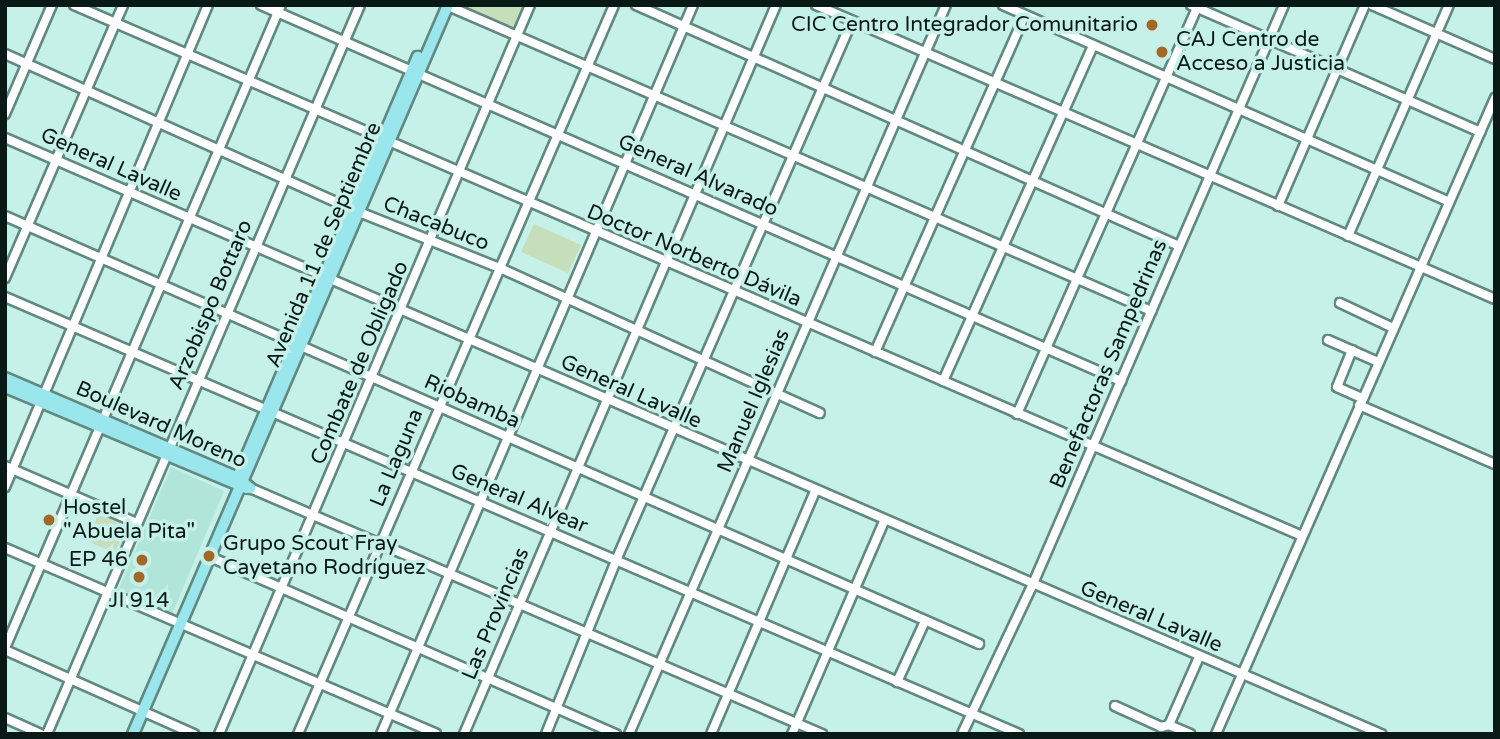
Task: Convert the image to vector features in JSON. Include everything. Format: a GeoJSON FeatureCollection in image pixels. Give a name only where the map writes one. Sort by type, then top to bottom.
{"type":"FeatureCollection","features":[{"type":"Feature","properties":{"kind":"main road","name":"Avenida 11 de Septiembre"},"geometry":{"type":"LineString","coordinates":[[133,734],[446,5]]}},
{"type":"Feature","properties":{"kind":"main road","name":"Boulevard Moreno"},"geometry":{"type":"LineString","coordinates":[[5,378],[42,398],[241,484]]}},
{"type":"Feature","properties":{"kind":"main road","name":"Boulevard Moreno"},"geometry":{"type":"LineString","coordinates":[[5,387],[42,398]]}},
{"type":"Feature","properties":{"kind":"street"},"geometry":{"type":"LineString","coordinates":[[5,114],[52,5]]}},
{"type":"Feature","properties":{"kind":"street","name":"Doctor Norberto Dávila"},"geometry":{"type":"LineString","coordinates":[[74,5],[460,171],[732,292],[1302,536]]}},
{"type":"Feature","properties":{"kind":"street"},"geometry":{"type":"LineString","coordinates":[[5,278],[123,5]]}},
{"type":"Feature","properties":{"kind":"street"},"geometry":{"type":"LineString","coordinates":[[5,487],[9,468],[42,398],[208,5]]}},
{"type":"Feature","properties":{"kind":"street","name":"General Alvarado"},"geometry":{"type":"LineString","coordinates":[[261,5],[279,9],[487,104],[1121,381]]}},
{"type":"Feature","properties":{"kind":"street","name":"Arzobispo Bottaro"},"geometry":{"type":"LineString","coordinates":[[47,734],[359,5]]}},
{"type":"Feature","properties":{"kind":"street"},"geometry":{"type":"LineString","coordinates":[[446,5],[724,123],[1151,311]]}},
{"type":"Feature","properties":{"kind":"street","name":"Combate de Obligado"},"geometry":{"type":"LineString","coordinates":[[219,734],[370,378],[432,242],[530,5]]}},
{"type":"Feature","properties":{"kind":"street","name":"La Laguna"},"geometry":{"type":"LineString","coordinates":[[298,734],[614,5]]}},
{"type":"Feature","properties":{"kind":"street"},"geometry":{"type":"LineString","coordinates":[[636,5],[1179,246]]}},
{"type":"Feature","properties":{"kind":"street"},"geometry":{"type":"LineString","coordinates":[[381,734],[693,5]]}},
{"type":"Feature","properties":{"kind":"street","name":"Las Provincias"},"geometry":{"type":"LineString","coordinates":[[464,734],[776,5]]}},
{"type":"Feature","properties":{"kind":"street"},"geometry":{"type":"LineString","coordinates":[[816,5],[1495,299]]}},
{"type":"Feature","properties":{"kind":"street","name":"Manuel Iglesias"},"geometry":{"type":"LineString","coordinates":[[629,734],[946,5]]}},
{"type":"Feature","properties":{"kind":"street"},"geometry":{"type":"LineString","coordinates":[[1003,5],[1448,201]]}},
{"type":"Feature","properties":{"kind":"street","name":"Benefactoras Sampedrinas"},"geometry":{"type":"LineString","coordinates":[[962,734],[1032,586],[1284,5]]}},
{"type":"Feature","properties":{"kind":"street"},"geometry":{"type":"LineString","coordinates":[[1278,206],[1365,5]]}},
{"type":"Feature","properties":{"kind":"street"},"geometry":{"type":"LineString","coordinates":[[1372,5],[1495,59]]}},
{"type":"Feature","properties":{"kind":"street"},"geometry":{"type":"LineString","coordinates":[[1348,236],[1449,5]]}},
{"type":"Feature","properties":{"kind":"street"},"geometry":{"type":"LineString","coordinates":[[1017,414],[1195,6],[1480,131]]}},
{"type":"Feature","properties":{"kind":"street"},"geometry":{"type":"LineString","coordinates":[[194,734],[5,649],[279,9]]}},
{"type":"Feature","properties":{"kind":"street"},"geometry":{"type":"LineString","coordinates":[[875,352],[1025,15]]}},
{"type":"Feature","properties":{"kind":"street"},"geometry":{"type":"LineString","coordinates":[[546,734],[617,558],[852,21]]}},
{"type":"Feature","properties":{"kind":"street"},"geometry":{"type":"LineString","coordinates":[[943,381],[1093,45]]}},
{"type":"Feature","properties":{"kind":"street","name":"Chacabuco"},"geometry":{"type":"LineString","coordinates":[[5,54],[356,210],[500,268],[636,333],[820,413]]}},
{"type":"Feature","properties":{"kind":"street"},"geometry":{"type":"LineString","coordinates":[[1216,734],[1495,99]]}},
{"type":"Feature","properties":{"kind":"street","name":"General Lavalle"},"geometry":{"type":"LineString","coordinates":[[5,138],[1032,586],[1381,734]]}},
{"type":"Feature","properties":{"kind":"street","name":"Riobamba"},"geometry":{"type":"LineString","coordinates":[[5,216],[979,644]]}},
{"type":"Feature","properties":{"kind":"street","name":"General Alvear"},"geometry":{"type":"LineString","coordinates":[[5,297],[132,349],[550,532],[617,558],[1019,734]]}},
{"type":"Feature","properties":{"kind":"street"},"geometry":{"type":"LineString","coordinates":[[1340,303],[1393,328]]}},
{"type":"Feature","properties":{"kind":"street"},"geometry":{"type":"LineString","coordinates":[[1328,340],[1378,362]]}},
{"type":"Feature","properties":{"kind":"street"},"geometry":{"type":"LineString","coordinates":[[1352,350],[1337,387],[1495,464]]}},
{"type":"Feature","properties":{"kind":"street"},"geometry":{"type":"LineString","coordinates":[[9,468],[138,523]]}},
{"type":"Feature","properties":{"kind":"street"},"geometry":{"type":"LineString","coordinates":[[241,484],[822,734]]}},
{"type":"Feature","properties":{"kind":"street"},"geometry":{"type":"LineString","coordinates":[[711,734],[815,491]]}},
{"type":"Feature","properties":{"kind":"street"},"geometry":{"type":"LineString","coordinates":[[792,734],[884,521]]}},
{"type":"Feature","properties":{"kind":"street"},"geometry":{"type":"LineString","coordinates":[[5,548],[436,734]]}},
{"type":"Feature","properties":{"kind":"street"},"geometry":{"type":"LineString","coordinates":[[208,556],[616,734]]}},
{"type":"Feature","properties":{"kind":"street"},"geometry":{"type":"LineString","coordinates":[[897,682],[925,621]]}},
{"type":"Feature","properties":{"kind":"street"},"geometry":{"type":"LineString","coordinates":[[1170,724],[1199,657]]}},
{"type":"Feature","properties":{"kind":"street"},"geometry":{"type":"LineString","coordinates":[[1115,706],[1161,727],[1170,724],[1190,734]]}},
{"type":"Feature","properties":{"kind":"street"},"geometry":{"type":"LineString","coordinates":[[5,718],[41,734]]}},
{"type":"Feature","properties":{"kind":"shaded area"},"geometry":{"type":"Polygon","coordinates":[[[452,5],[525,5],[516,30],[452,5]]]}},
{"type":"Feature","properties":{"kind":"shaded area"},"geometry":{"type":"Polygon","coordinates":[[[534,224],[581,245],[568,273],[521,252],[534,224]]]}},
{"type":"Feature","properties":{"kind":"shaded area"},"geometry":{"type":"Polygon","coordinates":[[[171,467],[224,491],[172,614],[118,591],[171,467]]]}},
{"type":"Feature","properties":{"kind":"shaded area"},"geometry":{"type":"Polygon","coordinates":[[[99,513],[127,526],[115,553],[87,541],[99,513]]]}},
{"type":"Feature","properties":{"kind":"place","name":"CIC Centro Integrador Comunitario"},"geometry":{"type":"Point","coordinates":[1152,25]}},
{"type":"Feature","properties":{"kind":"place","name":"CAJ Centro de Acceso a Justicia"},"geometry":{"type":"Point","coordinates":[1162,52]}},
{"type":"Feature","properties":{"kind":"place","name":"Hostel \"Abuela Pita\""},"geometry":{"type":"Point","coordinates":[49,520]}},
{"type":"Feature","properties":{"kind":"place","name":"Grupo Scout Fray Cayetano Rodríguez"},"geometry":{"type":"Point","coordinates":[209,556]}},
{"type":"Feature","properties":{"kind":"place","name":"EP 46"},"geometry":{"type":"Point","coordinates":[142,560]}},
{"type":"Feature","properties":{"kind":"place","name":"JI 914"},"geometry":{"type":"Point","coordinates":[139,577]}}]}
